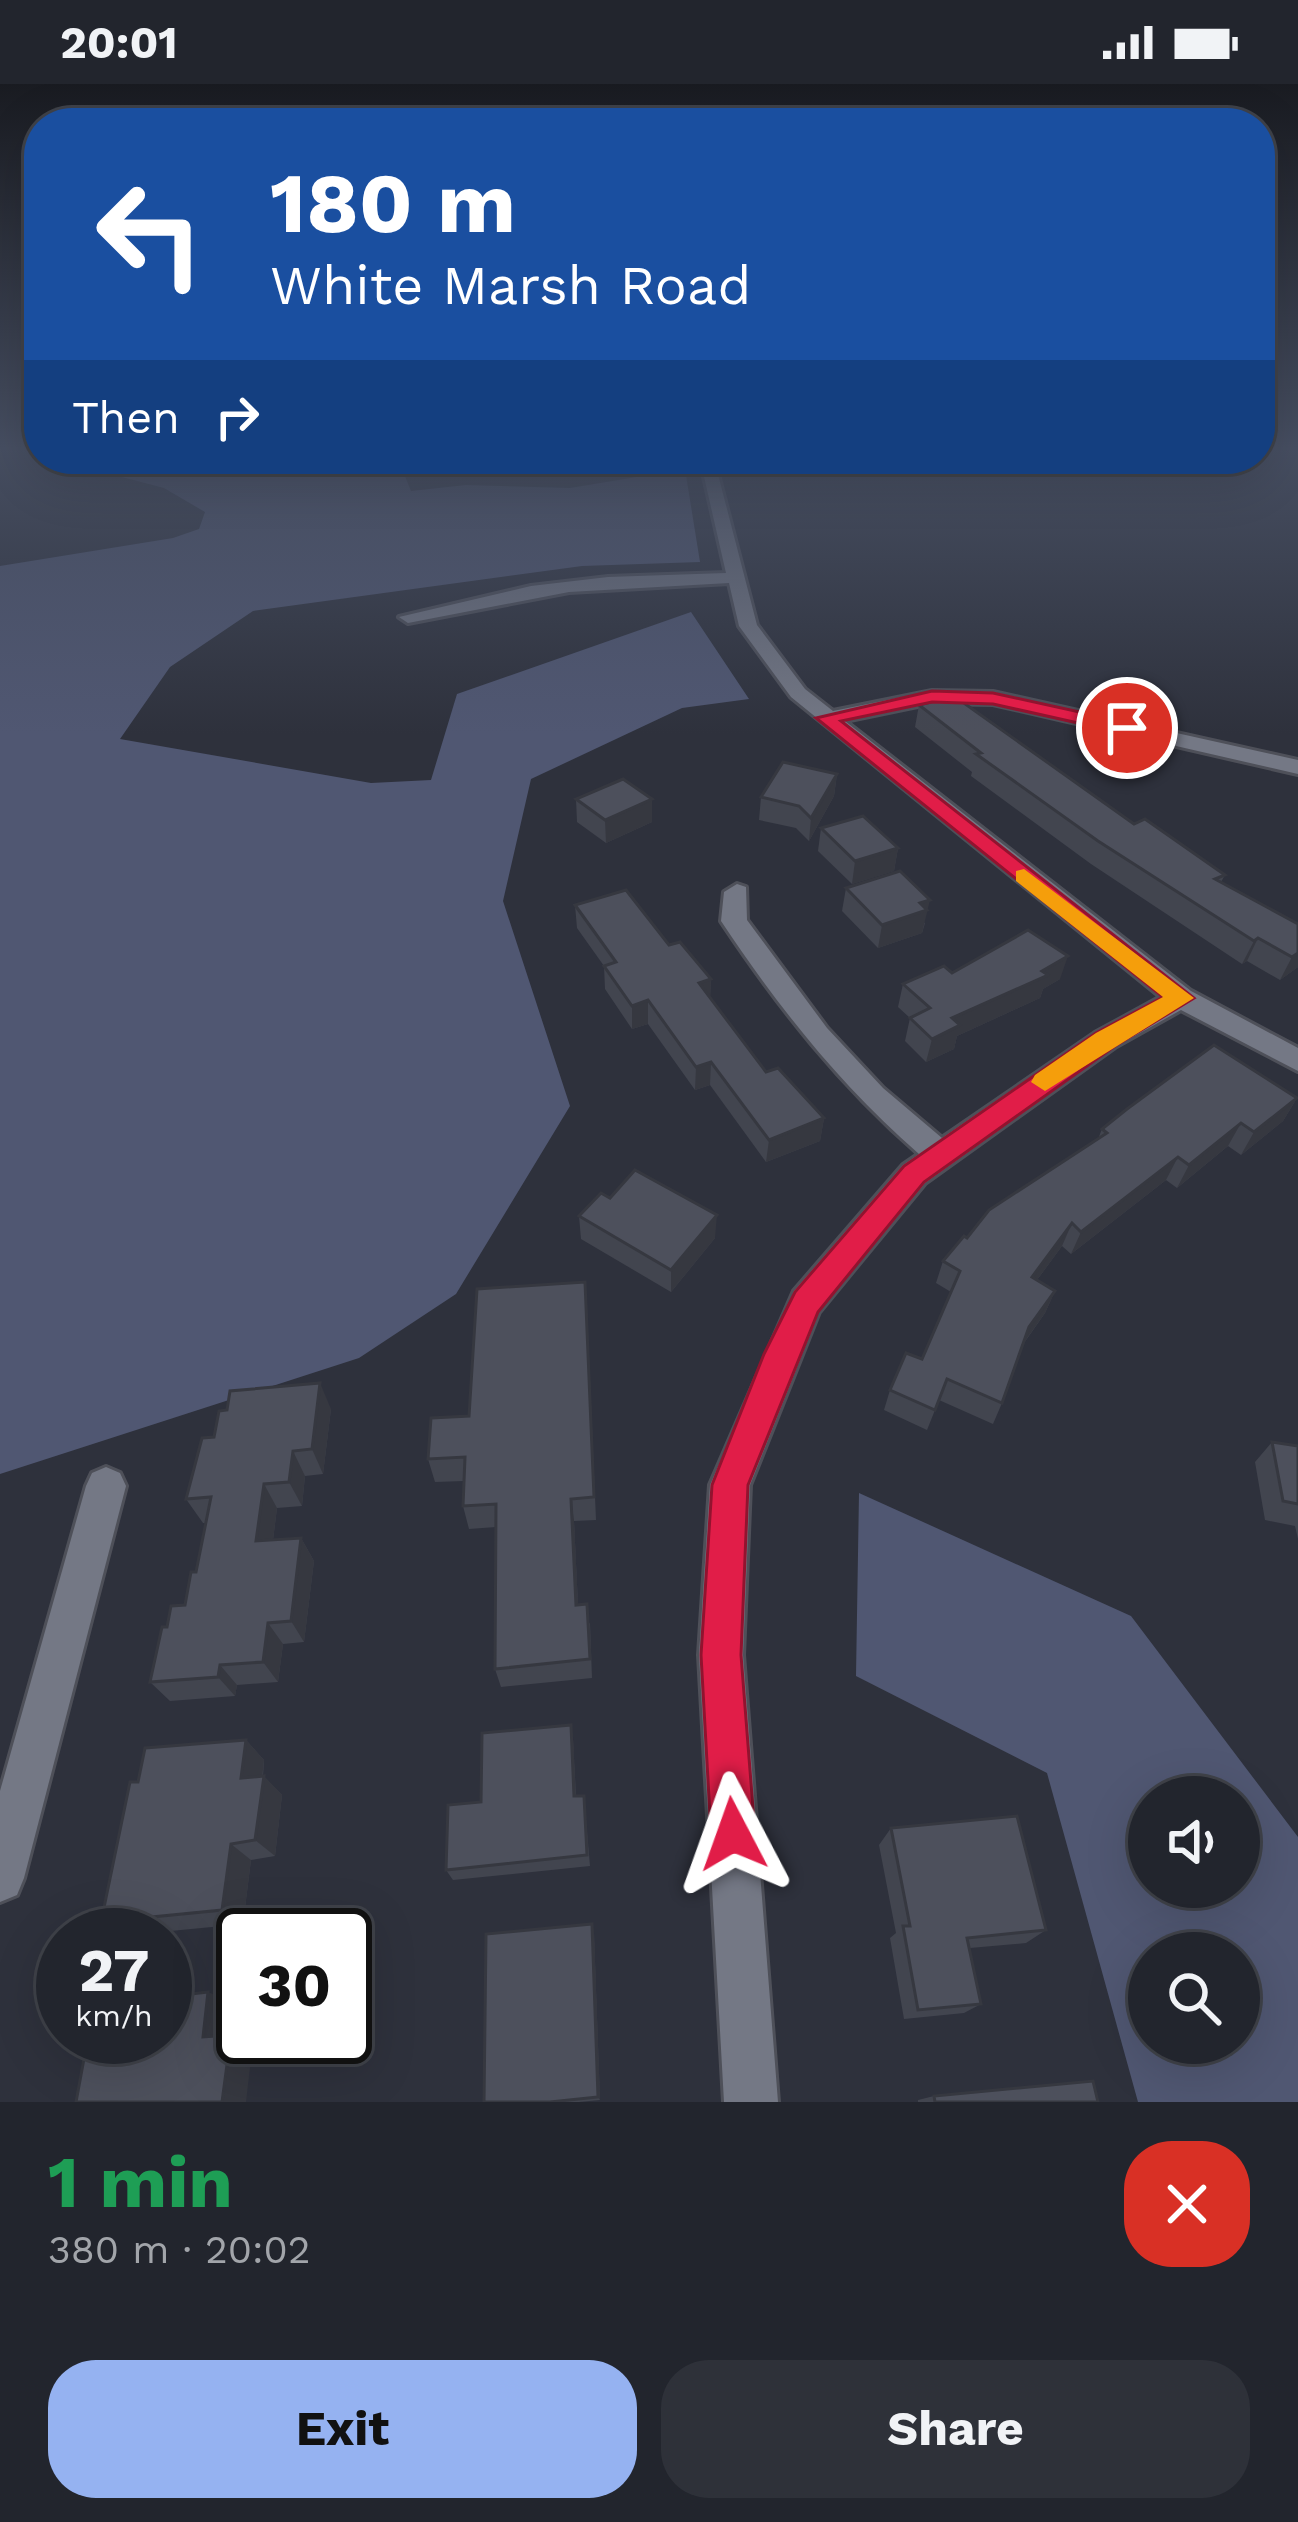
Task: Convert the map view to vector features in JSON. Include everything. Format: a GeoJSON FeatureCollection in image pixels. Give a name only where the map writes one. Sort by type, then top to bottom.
{"type":"FeatureCollection","features":[{"type":"Feature","properties":{"kind":"street"},"geometry":{"type":"LineString","coordinates":[[725,545],[748,626],[761,649],[826,718],[1181,998],[1298,1060]]}},
{"type":"Feature","properties":{"kind":"street"},"geometry":{"type":"LineString","coordinates":[[408,617],[553,585],[730,566]]}},
{"type":"Feature","properties":{"kind":"street"},"geometry":{"type":"LineString","coordinates":[[826,718],[932,697],[993,698],[1298,767]]}},
{"type":"Feature","properties":{"kind":"street"},"geometry":{"type":"LineString","coordinates":[[737,892],[734,921],[817,1035],[872,1096],[940,1154]]}},
{"type":"Feature","properties":{"kind":"street"},"geometry":{"type":"LineString","coordinates":[[752,2102],[721,1655],[730,1485],[806,1302],[914,1174],[1106,1040],[1181,998]]}},
{"type":"Feature","properties":{"kind":"street"},"geometry":{"type":"LineString","coordinates":[[0,1878],[106,1486]]}},
{"type":"Feature","properties":{"kind":"shaded area"},"geometry":{"type":"Polygon","coordinates":[[[129,545],[697,545],[700,562],[582,566],[253,611],[170,667],[120,739],[371,783],[431,780],[457,694],[691,612],[749,699],[682,708],[531,779],[503,901],[570,1106],[456,1294],[359,1358],[0,1474],[0,566],[129,545]]]}},
{"type":"Feature","properties":{"kind":"shaded area"},"geometry":{"type":"Polygon","coordinates":[[[859,1493],[1131,1616],[1252,1776],[1128,1776],[1128,1908],[1260,1908],[1260,1787],[1298,1837],[1298,2102],[1138,2102],[1047,1773],[856,1676],[859,1493]]]}},
{"type":"Feature","properties":{"kind":"building"},"geometry":{"type":"Polygon","coordinates":[[[954,696],[1134,824],[1145,819],[1225,875],[1215,879],[1298,924],[1298,953],[1292,957],[1258,938],[1254,941],[1098,841],[976,754],[981,753],[919,705],[954,696]]]}},
{"type":"Feature","properties":{"kind":"building"},"geometry":{"type":"Polygon","coordinates":[[[783,762],[837,774],[811,818],[799,806],[761,797],[783,762]]]}},
{"type":"Feature","properties":{"kind":"building"},"geometry":{"type":"Polygon","coordinates":[[[623,779],[652,799],[605,820],[576,799],[623,779]]]}},
{"type":"Feature","properties":{"kind":"building"},"geometry":{"type":"Polygon","coordinates":[[[863,816],[898,848],[855,861],[821,828],[863,816]]]}},
{"type":"Feature","properties":{"kind":"building"},"geometry":{"type":"Polygon","coordinates":[[[900,871],[930,900],[920,903],[927,910],[882,925],[846,888],[900,871]]]}},
{"type":"Feature","properties":{"kind":"building"},"geometry":{"type":"Polygon","coordinates":[[[626,890],[669,945],[680,942],[711,979],[699,983],[766,1072],[778,1068],[824,1118],[769,1140],[711,1062],[696,1067],[648,1000],[632,1006],[604,966],[616,962],[575,905],[626,890]]]}},
{"type":"Feature","properties":{"kind":"building"},"geometry":{"type":"Polygon","coordinates":[[[1028,930],[1068,956],[1042,971],[1048,975],[952,1018],[960,1025],[932,1039],[910,1018],[930,1008],[903,984],[944,966],[952,973],[1028,930]]]}},
{"type":"Feature","properties":{"kind":"building"},"geometry":{"type":"Polygon","coordinates":[[[1214,1045],[1297,1098],[1254,1132],[1241,1123],[1189,1165],[1178,1157],[1081,1232],[1072,1223],[1032,1277],[1055,1291],[1029,1327],[1002,1403],[947,1379],[935,1410],[890,1390],[906,1353],[922,1359],[960,1271],[943,1261],[964,1236],[989,1210],[1107,1133],[1102,1129],[1214,1045]]]}},
{"type":"Feature","properties":{"kind":"building"},"geometry":{"type":"Polygon","coordinates":[[[635,1170],[717,1215],[671,1270],[579,1216],[601,1193],[610,1198],[635,1170]]]}},
{"type":"Feature","properties":{"kind":"building"},"geometry":{"type":"Polygon","coordinates":[[[585,1282],[594,1497],[571,1499],[576,1605],[587,1604],[590,1659],[495,1669],[496,1504],[463,1506],[465,1457],[428,1459],[431,1418],[469,1416],[477,1289],[585,1282]]]}},
{"type":"Feature","properties":{"kind":"building"},"geometry":{"type":"Polygon","coordinates":[[[320,1383],[312,1449],[293,1451],[289,1482],[264,1484],[256,1541],[301,1538],[291,1621],[268,1623],[263,1662],[220,1665],[218,1677],[150,1682],[162,1627],[167,1627],[171,1606],[185,1605],[191,1572],[196,1572],[211,1497],[186,1499],[202,1438],[214,1437],[219,1411],[227,1410],[230,1391],[320,1383]]]}},
{"type":"Feature","properties":{"kind":"building"},"geometry":{"type":"Polygon","coordinates":[[[1272,1442],[1298,1446],[1298,1504],[1283,1501],[1272,1442]]]}},
{"type":"Feature","properties":{"kind":"building"},"geometry":{"type":"Polygon","coordinates":[[[571,1725],[574,1796],[584,1796],[587,1855],[446,1870],[448,1805],[481,1802],[482,1733],[571,1725]]]}},
{"type":"Feature","properties":{"kind":"building"},"geometry":{"type":"Polygon","coordinates":[[[246,1740],[241,1778],[264,1776],[255,1840],[231,1844],[222,1908],[192,1913],[192,1908],[104,1908],[130,1782],[138,1782],[145,1748],[246,1740]]]}},
{"type":"Feature","properties":{"kind":"building"},"geometry":{"type":"Polygon","coordinates":[[[1017,1816],[1046,1930],[967,1938],[981,2004],[918,2010],[903,1926],[910,1926],[891,1828],[1017,1816]]]}},
{"type":"Feature","properties":{"kind":"building"},"geometry":{"type":"Polygon","coordinates":[[[592,1924],[598,2097],[484,2102],[486,1934],[592,1924]]]}},
{"type":"Feature","properties":{"kind":"building"},"geometry":{"type":"Polygon","coordinates":[[[208,1992],[203,2037],[216,2036],[216,2064],[227,2064],[222,2102],[76,2102],[83,2064],[192,2064],[192,1994],[208,1992]]]}},
{"type":"Feature","properties":{"kind":"building"},"geometry":{"type":"Polygon","coordinates":[[[1093,2081],[1098,2102],[935,2102],[934,2096],[1093,2081]]]}},
{"type":"Feature","properties":{"kind":"slow traffic"},"geometry":{"type":"LineString","coordinates":[[1024,876],[1181,998],[1106,1040],[1045,1082]]}},
{"type":"Feature","properties":{"kind":"route"},"geometry":{"type":"LineString","coordinates":[[733,1834],[721,1655],[730,1485],[806,1302],[914,1174],[1106,1040],[1181,998],[826,718],[932,697],[993,698],[1127,728]]}}]}
